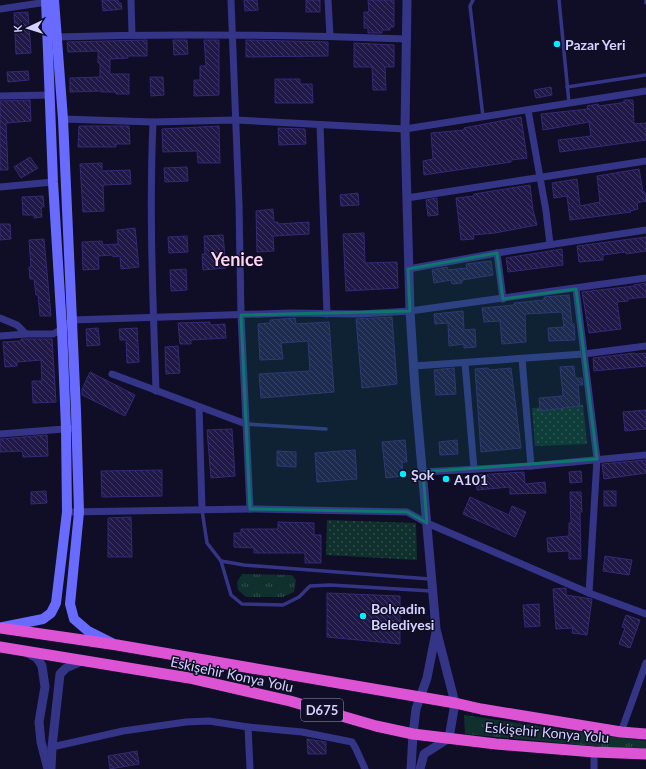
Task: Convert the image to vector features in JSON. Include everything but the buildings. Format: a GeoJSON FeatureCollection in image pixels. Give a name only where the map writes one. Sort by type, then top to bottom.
{"type":"FeatureCollection","features":[{"type":"Feature","properties":{"kind":"highway","name":"Eskişehir Konya Yolu"},"geometry":{"type":"LineString","coordinates":[[0,628],[117,645],[455,703],[481,709],[621,732],[646,734]]}},
{"type":"Feature","properties":{"kind":"highway","name":"Eskişehir Konya Yolu"},"geometry":{"type":"LineString","coordinates":[[0,646],[189,678],[290,701],[376,726],[413,734],[594,752],[646,754]]}},
{"type":"Feature","properties":{"kind":"main road"},"geometry":{"type":"LineString","coordinates":[[49,1],[58,37],[77,428],[79,512],[70,604],[74,619],[88,631],[117,645]]}},
{"type":"Feature","properties":{"kind":"main road"},"geometry":{"type":"LineString","coordinates":[[0,628],[42,619],[51,614],[56,603],[65,540],[67,512],[66,428],[62,329],[53,182],[49,1]]}},
{"type":"Feature","properties":{"kind":"street"},"geometry":{"type":"LineString","coordinates":[[131,0],[132,34]]}},
{"type":"Feature","properties":{"kind":"street"},"geometry":{"type":"LineString","coordinates":[[232,0],[241,315],[250,509]]}},
{"type":"Feature","properties":{"kind":"street"},"geometry":{"type":"LineString","coordinates":[[328,0],[330,36]]}},
{"type":"Feature","properties":{"kind":"street"},"geometry":{"type":"LineString","coordinates":[[407,0],[405,129],[410,311],[436,628],[455,703],[449,738],[424,754],[420,769]]}},
{"type":"Feature","properties":{"kind":"street"},"geometry":{"type":"LineString","coordinates":[[0,9],[49,1]]}},
{"type":"Feature","properties":{"kind":"street"},"geometry":{"type":"LineString","coordinates":[[58,37],[132,34],[330,36],[407,39]]}},
{"type":"Feature","properties":{"kind":"street"},"geometry":{"type":"LineString","coordinates":[[63,119],[153,122],[235,120],[405,129],[646,91]]}},
{"type":"Feature","properties":{"kind":"street"},"geometry":{"type":"LineString","coordinates":[[0,96],[50,95]]}},
{"type":"Feature","properties":{"kind":"street"},"geometry":{"type":"LineString","coordinates":[[528,110],[550,244]]}},
{"type":"Feature","properties":{"kind":"street"},"geometry":{"type":"LineString","coordinates":[[153,122],[151,271],[156,391]]}},
{"type":"Feature","properties":{"kind":"street"},"geometry":{"type":"LineString","coordinates":[[320,125],[327,314]]}},
{"type":"Feature","properties":{"kind":"street"},"geometry":{"type":"LineString","coordinates":[[407,198],[646,161]]}},
{"type":"Feature","properties":{"kind":"street"},"geometry":{"type":"LineString","coordinates":[[0,187],[53,182]]}},
{"type":"Feature","properties":{"kind":"street"},"geometry":{"type":"LineString","coordinates":[[408,269],[550,244],[646,230]]}},
{"type":"Feature","properties":{"kind":"street"},"geometry":{"type":"LineString","coordinates":[[497,253],[504,299]]}},
{"type":"Feature","properties":{"kind":"street"},"geometry":{"type":"LineString","coordinates":[[0,336],[53,334],[62,329],[72,320],[241,315],[360,314],[410,311],[576,289],[646,278]]}},
{"type":"Feature","properties":{"kind":"street"},"geometry":{"type":"LineString","coordinates":[[576,289],[597,459],[589,593]]}},
{"type":"Feature","properties":{"kind":"street"},"geometry":{"type":"LineString","coordinates":[[0,318],[17,325],[26,334]]}},
{"type":"Feature","properties":{"kind":"street"},"geometry":{"type":"LineString","coordinates":[[414,366],[584,354],[646,346]]}},
{"type":"Feature","properties":{"kind":"street"},"geometry":{"type":"LineString","coordinates":[[522,359],[531,466]]}},
{"type":"Feature","properties":{"kind":"street"},"geometry":{"type":"LineString","coordinates":[[465,363],[474,469]]}},
{"type":"Feature","properties":{"kind":"street"},"geometry":{"type":"LineString","coordinates":[[112,374],[246,424]]}},
{"type":"Feature","properties":{"kind":"street"},"geometry":{"type":"LineString","coordinates":[[198,407],[202,510]]}},
{"type":"Feature","properties":{"kind":"street"},"geometry":{"type":"LineString","coordinates":[[0,434],[77,428]]}},
{"type":"Feature","properties":{"kind":"street"},"geometry":{"type":"LineString","coordinates":[[423,472],[531,466],[646,455]]}},
{"type":"Feature","properties":{"kind":"street"},"geometry":{"type":"LineString","coordinates":[[67,512],[250,509],[407,512],[427,523],[589,593],[646,614]]}},
{"type":"Feature","properties":{"kind":"street"},"geometry":{"type":"LineString","coordinates":[[411,769],[416,709],[427,678],[436,628]]}},
{"type":"Feature","properties":{"kind":"street"},"geometry":{"type":"LineString","coordinates":[[23,651],[37,658],[42,666],[45,687],[39,722],[41,742],[48,769]]}},
{"type":"Feature","properties":{"kind":"street"},"geometry":{"type":"LineString","coordinates":[[51,769],[60,674],[66,668],[82,661]]}},
{"type":"Feature","properties":{"kind":"street"},"geometry":{"type":"LineString","coordinates":[[621,732],[646,663]]}},
{"type":"Feature","properties":{"kind":"street"},"geometry":{"type":"LineString","coordinates":[[52,747],[123,731],[186,722],[209,721],[248,727],[302,732],[352,742],[365,769]]}},
{"type":"Feature","properties":{"kind":"street"},"geometry":{"type":"LineString","coordinates":[[248,727],[250,769]]}},
{"type":"Feature","properties":{"kind":"street"},"geometry":{"type":"LineString","coordinates":[[594,752],[594,769]]}},
{"type":"Feature","properties":{"kind":"lane"},"geometry":{"type":"LineString","coordinates":[[474,0],[470,6],[483,117]]}},
{"type":"Feature","properties":{"kind":"lane"},"geometry":{"type":"LineString","coordinates":[[559,0],[569,103]]}},
{"type":"Feature","properties":{"kind":"lane"},"geometry":{"type":"LineString","coordinates":[[567,87],[646,75]]}},
{"type":"Feature","properties":{"kind":"lane"},"geometry":{"type":"LineString","coordinates":[[246,424],[326,430]]}},
{"type":"Feature","properties":{"kind":"lane"},"geometry":{"type":"LineString","coordinates":[[202,510],[207,543],[221,561],[231,595],[242,604],[283,605],[299,597],[310,586],[330,585],[433,591]]}},
{"type":"Feature","properties":{"kind":"lane"},"geometry":{"type":"LineString","coordinates":[[221,561],[244,565],[431,579]]}},
{"type":"Feature","properties":{"kind":"highlighted area"},"geometry":{"type":"Polygon","coordinates":[[[497,253],[503,299],[576,289],[597,459],[423,472],[427,523],[407,512],[250,509],[241,315],[410,311],[408,269],[497,253]]]}},
{"type":"Feature","properties":{"kind":"green space"},"geometry":{"type":"Polygon","coordinates":[[[583,405],[587,444],[535,446],[532,408],[583,405]]]}},
{"type":"Feature","properties":{"kind":"green space"},"geometry":{"type":"Polygon","coordinates":[[[327,520],[416,523],[417,560],[326,555],[327,520]]]}},
{"type":"Feature","properties":{"kind":"green space"},"geometry":{"type":"Polygon","coordinates":[[[242,574],[292,575],[296,580],[294,592],[283,597],[246,597],[238,590],[237,582],[242,574]]]}},
{"type":"Feature","properties":{"kind":"green space"},"geometry":{"type":"Polygon","coordinates":[[[464,715],[646,741],[646,749],[602,747],[465,734],[464,715]]]}},
{"type":"Feature","properties":{"kind":"place","name":"Pazar Yeri"},"geometry":{"type":"Point","coordinates":[557,44]}},
{"type":"Feature","properties":{"kind":"place","name":"Şok"},"geometry":{"type":"Point","coordinates":[403,474]}},
{"type":"Feature","properties":{"kind":"place","name":"A101"},"geometry":{"type":"Point","coordinates":[446,479]}},
{"type":"Feature","properties":{"kind":"place","name":"Bolvadin Belediyesi"},"geometry":{"type":"Point","coordinates":[363,616]}},
{"type":"Feature","properties":{"kind":"district","name":"Yenice"},"geometry":{"type":"Point","coordinates":[237,259]}}]}
